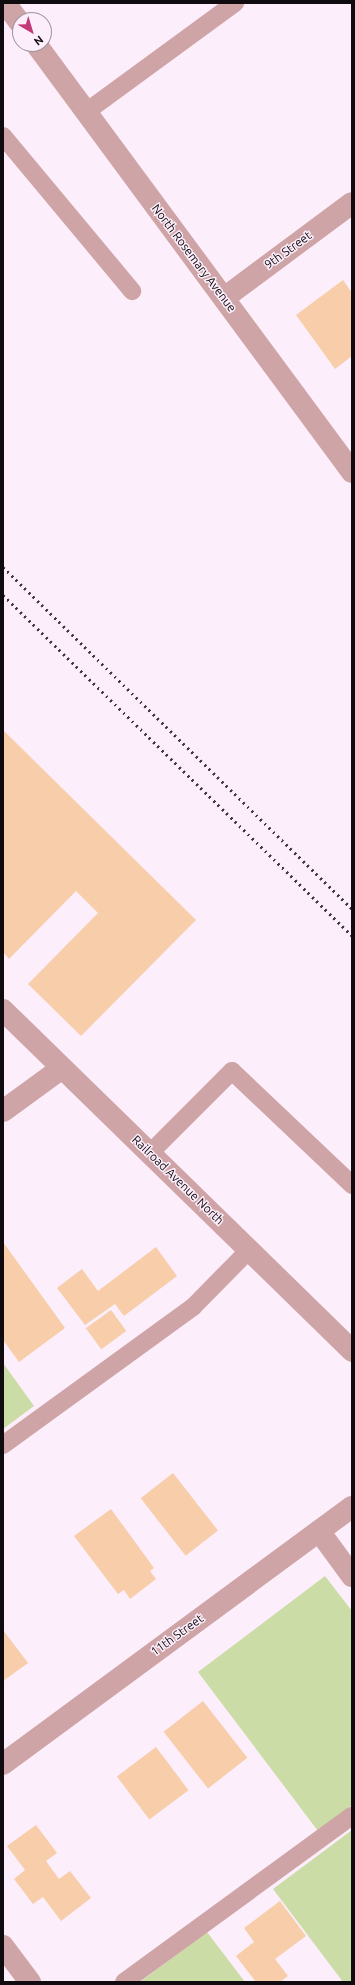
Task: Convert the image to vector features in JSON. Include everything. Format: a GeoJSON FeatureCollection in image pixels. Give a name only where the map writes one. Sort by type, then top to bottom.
{"type":"FeatureCollection","features":[{"type":"Feature","properties":{"kind":"street"},"geometry":{"type":"LineString","coordinates":[[6,3],[12,12]]}},
{"type":"Feature","properties":{"kind":"street","name":"North Rosemary Avenue"},"geometry":{"type":"LineString","coordinates":[[42,52],[352,472]]}},
{"type":"Feature","properties":{"kind":"street","name":"9th Street"},"geometry":{"type":"LineString","coordinates":[[224,298],[352,203]]}},
{"type":"Feature","properties":{"kind":"street","name":"Railroad Avenue North"},"geometry":{"type":"LineString","coordinates":[[3,1010],[352,1351]]}},
{"type":"Feature","properties":{"kind":"street"},"geometry":{"type":"LineString","coordinates":[[3,1111],[62,1068]]}},
{"type":"Feature","properties":{"kind":"street","name":"11th Street"},"geometry":{"type":"LineString","coordinates":[[3,1764],[352,1507]]}},
{"type":"Feature","properties":{"kind":"street"},"geometry":{"type":"LineString","coordinates":[[319,1531],[352,1576]]}},
{"type":"Feature","properties":{"kind":"street"},"geometry":{"type":"LineString","coordinates":[[3,1946],[30,1982]]}},
{"type":"Feature","properties":{"kind":"lane"},"geometry":{"type":"LineString","coordinates":[[86,112],[235,3]]}},
{"type":"Feature","properties":{"kind":"lane"},"geometry":{"type":"LineString","coordinates":[[3,136],[132,291]]}},
{"type":"Feature","properties":{"kind":"lane"},"geometry":{"type":"LineString","coordinates":[[150,1153],[232,1071],[352,1185]]}},
{"type":"Feature","properties":{"kind":"lane"},"geometry":{"type":"LineString","coordinates":[[3,1445],[193,1307],[249,1250]]}},
{"type":"Feature","properties":{"kind":"lane"},"geometry":{"type":"LineString","coordinates":[[124,1982],[352,1816]]}},
{"type":"Feature","properties":{"kind":"green space"},"geometry":{"type":"Polygon","coordinates":[[[3,1363],[34,1406],[3,1429],[3,1363]]]}},
{"type":"Feature","properties":{"kind":"green space"},"geometry":{"type":"Polygon","coordinates":[[[325,1576],[352,1611],[352,1805],[318,1831],[198,1672],[325,1576]]]}},
{"type":"Feature","properties":{"kind":"green space"},"geometry":{"type":"Polygon","coordinates":[[[352,1830],[352,1982],[343,1982],[273,1889],[352,1830]]]}},
{"type":"Feature","properties":{"kind":"green space"},"geometry":{"type":"Polygon","coordinates":[[[207,1932],[245,1982],[140,1982],[207,1932]]]}},
{"type":"Feature","properties":{"kind":"building"},"geometry":{"type":"Polygon","coordinates":[[[343,280],[352,293],[352,356],[335,369],[296,315],[343,280]]]}},
{"type":"Feature","properties":{"kind":"building"},"geometry":{"type":"Polygon","coordinates":[[[3,730],[196,920],[81,1036],[28,984],[98,913],[76,891],[9,959],[3,952],[3,730]]]}},
{"type":"Feature","properties":{"kind":"building"},"geometry":{"type":"Polygon","coordinates":[[[3,1242],[65,1328],[19,1362],[3,1340],[3,1242]]]}},
{"type":"Feature","properties":{"kind":"building"},"geometry":{"type":"Polygon","coordinates":[[[156,1247],[177,1276],[124,1316],[115,1304],[85,1325],[57,1288],[82,1269],[98,1291],[156,1247]]]}},
{"type":"Feature","properties":{"kind":"building"},"geometry":{"type":"Polygon","coordinates":[[[111,1310],[126,1331],[101,1349],[86,1328],[111,1310]]]}},
{"type":"Feature","properties":{"kind":"building"},"geometry":{"type":"Polygon","coordinates":[[[173,1473],[218,1531],[186,1556],[141,1498],[173,1473]]]}},
{"type":"Feature","properties":{"kind":"building"},"geometry":{"type":"Polygon","coordinates":[[[111,1509],[154,1568],[150,1571],[156,1579],[130,1599],[124,1590],[118,1594],[74,1536],[111,1509]]]}},
{"type":"Feature","properties":{"kind":"building"},"geometry":{"type":"Polygon","coordinates":[[[3,1630],[28,1663],[3,1681],[3,1630]]]}},
{"type":"Feature","properties":{"kind":"building"},"geometry":{"type":"Polygon","coordinates":[[[203,1701],[247,1758],[208,1789],[164,1732],[203,1701]]]}},
{"type":"Feature","properties":{"kind":"building"},"geometry":{"type":"Polygon","coordinates":[[[156,1747],[188,1790],[149,1820],[117,1776],[156,1747]]]}},
{"type":"Feature","properties":{"kind":"building"},"geometry":{"type":"Polygon","coordinates":[[[36,1825],[57,1853],[46,1861],[59,1879],[70,1871],[91,1898],[61,1921],[43,1897],[33,1904],[14,1879],[25,1870],[7,1846],[36,1825]]]}},
{"type":"Feature","properties":{"kind":"building"},"geometry":{"type":"Polygon","coordinates":[[[280,1901],[306,1936],[275,1959],[288,1976],[280,1982],[256,1982],[236,1956],[254,1942],[244,1928],[280,1901]]]}},
{"type":"Feature","properties":{"kind":"railway"},"geometry":{"type":"LineString","coordinates":[[3,567],[352,909]]}},
{"type":"Feature","properties":{"kind":"railway"},"geometry":{"type":"LineString","coordinates":[[3,595],[352,936]]}}]}
